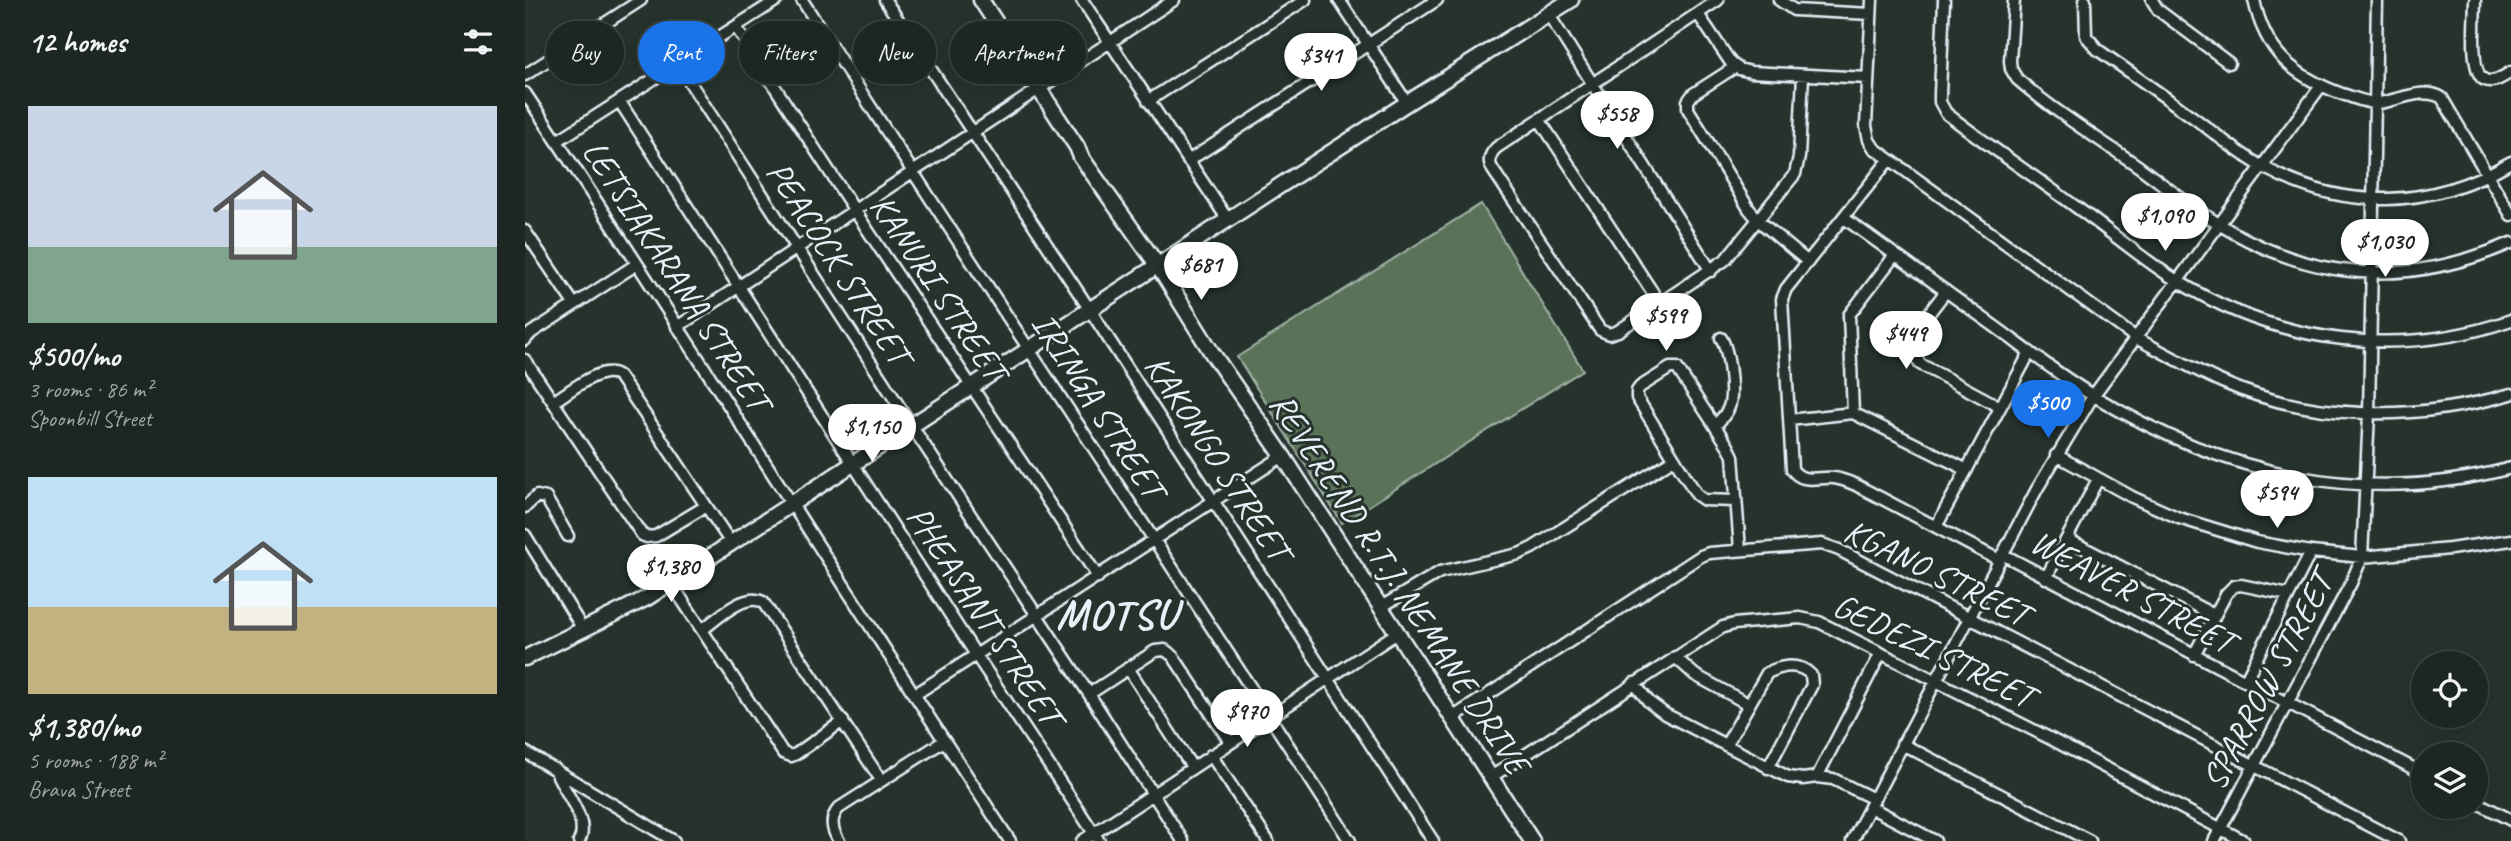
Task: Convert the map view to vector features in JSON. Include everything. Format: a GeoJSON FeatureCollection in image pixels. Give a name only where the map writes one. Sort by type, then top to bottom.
{"type":"FeatureCollection","features":[{"type":"Feature","properties":{"kind":"street"},"geometry":{"type":"LineString","coordinates":[[525,75],[641,0]]}},
{"type":"Feature","properties":{"kind":"street"},"geometry":{"type":"LineString","coordinates":[[725,34],[777,0]]}},
{"type":"Feature","properties":{"kind":"street","name":"IRINGA STREET"},"geometry":{"type":"LineString","coordinates":[[802,0],[912,173],[1030,349],[1350,841]]}},
{"type":"Feature","properties":{"kind":"street","name":"KAKONGO STREET"},"geometry":{"type":"LineString","coordinates":[[885,0],[1090,310],[1433,841]]}},
{"type":"Feature","properties":{"kind":"street","name":"REVEREND R.T.J. NEMANE DRIVE"},"geometry":{"type":"LineString","coordinates":[[981,0],[1081,157],[1160,265],[1212,353],[1283,456],[1532,841]]}},
{"type":"Feature","properties":{"kind":"street"},"geometry":{"type":"LineString","coordinates":[[1082,0],[1228,220]]}},
{"type":"Feature","properties":{"kind":"street"},"geometry":{"type":"LineString","coordinates":[[677,327],[1174,0]]}},
{"type":"Feature","properties":{"kind":"street"},"geometry":{"type":"LineString","coordinates":[[1148,101],[1305,0]]}},
{"type":"Feature","properties":{"kind":"street"},"geometry":{"type":"LineString","coordinates":[[1339,0],[1408,103]]}},
{"type":"Feature","properties":{"kind":"street"},"geometry":{"type":"LineString","coordinates":[[1188,161],[1437,0]]}},
{"type":"Feature","properties":{"kind":"street"},"geometry":{"type":"LineString","coordinates":[[525,658],[584,631],[671,583],[971,386],[1571,0]]}},
{"type":"Feature","properties":{"kind":"street"},"geometry":{"type":"LineString","coordinates":[[1719,0],[1492,151],[1489,160],[1493,170],[1600,330],[1608,334],[1618,331],[1659,302],[1711,271],[1735,250],[1759,221],[1797,169],[1803,75]]}},
{"type":"Feature","properties":{"kind":"street"},"geometry":{"type":"LineString","coordinates":[[1779,0],[1794,10],[1871,14]]}},
{"type":"Feature","properties":{"kind":"street"},"geometry":{"type":"LineString","coordinates":[[1872,0],[1867,133],[1874,148],[2136,338],[2240,389],[2296,405],[2369,414],[2451,408],[2511,394]]}},
{"type":"Feature","properties":{"kind":"street"},"geometry":{"type":"LineString","coordinates":[[1944,0],[1940,102],[1946,113],[2178,281],[2244,315],[2276,326],[2311,335],[2369,343],[2449,337],[2511,320]]}},
{"type":"Feature","properties":{"kind":"street"},"geometry":{"type":"LineString","coordinates":[[2014,0],[2010,61],[2017,79],[2220,224],[2280,254],[2370,274],[2438,267],[2467,260],[2511,243]]}},
{"type":"Feature","properties":{"kind":"street"},"geometry":{"type":"LineString","coordinates":[[2085,0],[2087,36],[2098,50],[2261,166],[2315,191],[2373,200],[2440,193],[2488,175],[2511,162]]}},
{"type":"Feature","properties":{"kind":"street"},"geometry":{"type":"LineString","coordinates":[[2152,0],[2158,10],[2229,63]]}},
{"type":"Feature","properties":{"kind":"street"},"geometry":{"type":"LineString","coordinates":[[2254,0],[2260,25],[2274,49],[2291,68],[2321,86],[2375,103],[2420,94],[2437,95],[2458,123],[2511,215]]}},
{"type":"Feature","properties":{"kind":"street","name":"SPARROW STREET"},"geometry":{"type":"LineString","coordinates":[[2214,841],[2351,583],[2362,557],[2369,414],[2377,0]]}},
{"type":"Feature","properties":{"kind":"street"},"geometry":{"type":"LineString","coordinates":[[2476,0],[2477,72],[2488,81],[2511,72]]}},
{"type":"Feature","properties":{"kind":"street"},"geometry":{"type":"LineString","coordinates":[[1698,14],[1735,67],[1751,72],[1868,78]]}},
{"type":"Feature","properties":{"kind":"street"},"geometry":{"type":"LineString","coordinates":[[1549,15],[1711,271]]}},
{"type":"Feature","properties":{"kind":"street","name":"KANURI STREET"},"geometry":{"type":"LineString","coordinates":[[736,27],[1098,577]]}},
{"type":"Feature","properties":{"kind":"street"},"geometry":{"type":"LineString","coordinates":[[1735,67],[1693,94],[1687,105],[1759,221],[1808,262]]}},
{"type":"Feature","properties":{"kind":"street"},"geometry":{"type":"LineString","coordinates":[[557,141],[647,84]]}},
{"type":"Feature","properties":{"kind":"street","name":"PEACOCK STREET"},"geometry":{"type":"LineString","coordinates":[[691,84],[911,425],[1090,694],[1183,841]]}},
{"type":"Feature","properties":{"kind":"street"},"geometry":{"type":"LineString","coordinates":[[1852,841],[1968,617],[2056,455],[2093,396],[2321,86]]}},
{"type":"Feature","properties":{"kind":"street","name":"LETSIAKARANA STREET"},"geometry":{"type":"LineString","coordinates":[[525,93],[1010,841]]}},
{"type":"Feature","properties":{"kind":"street","name":"PHEASANT STREET"},"geometry":{"type":"LineString","coordinates":[[620,102],[1097,837]]}},
{"type":"Feature","properties":{"kind":"street"},"geometry":{"type":"LineString","coordinates":[[1539,119],[1659,302]]}},
{"type":"Feature","properties":{"kind":"street","name":"WEAVER STREET"},"geometry":{"type":"LineString","coordinates":[[1888,160],[1781,299],[1791,464],[1795,474],[1806,479],[1845,480],[1936,527],[2046,578],[2411,767]]}},
{"type":"Feature","properties":{"kind":"street"},"geometry":{"type":"LineString","coordinates":[[1844,218],[2093,396],[2214,456],[2302,478],[2365,485],[2443,481],[2511,468]]}},
{"type":"Feature","properties":{"kind":"street"},"geometry":{"type":"LineString","coordinates":[[525,231],[574,304]]}},
{"type":"Feature","properties":{"kind":"street"},"geometry":{"type":"LineString","coordinates":[[525,254],[536,247]]}},
{"type":"Feature","properties":{"kind":"street"},"geometry":{"type":"LineString","coordinates":[[1853,413],[1849,315],[1895,255]]}},
{"type":"Feature","properties":{"kind":"street"},"geometry":{"type":"LineString","coordinates":[[525,340],[531,333],[637,264]]}},
{"type":"Feature","properties":{"kind":"street"},"geometry":{"type":"LineString","coordinates":[[1946,291],[1917,333],[1914,346],[1916,359],[1920,364],[2000,407]]}},
{"type":"Feature","properties":{"kind":"street"},"geometry":{"type":"LineString","coordinates":[[1715,426],[1726,413],[1730,403],[1727,353],[1721,338]]}},
{"type":"Feature","properties":{"kind":"street"},"geometry":{"type":"LineString","coordinates":[[1936,527],[2030,352]]}},
{"type":"Feature","properties":{"kind":"street"},"geometry":{"type":"LineString","coordinates":[[525,360],[642,535],[656,536],[706,506]]}},
{"type":"Feature","properties":{"kind":"street"},"geometry":{"type":"LineString","coordinates":[[1736,501],[1700,498],[1637,398],[1638,389],[1670,368],[1677,368],[1715,426],[1733,456],[1740,550]]}},
{"type":"Feature","properties":{"kind":"street"},"geometry":{"type":"LineString","coordinates":[[553,402],[601,372],[615,372],[623,380],[731,543]]}},
{"type":"Feature","properties":{"kind":"street"},"geometry":{"type":"LineString","coordinates":[[1789,420],[1853,413],[1967,470]]}},
{"type":"Feature","properties":{"kind":"street"},"geometry":{"type":"LineString","coordinates":[[2056,455],[2179,519],[2257,542],[2311,552],[2362,557],[2511,540]]}},
{"type":"Feature","properties":{"kind":"street"},"geometry":{"type":"LineString","coordinates":[[914,695],[1283,456]]}},
{"type":"Feature","properties":{"kind":"street"},"geometry":{"type":"LineString","coordinates":[[1381,607],[1440,572],[1519,554],[1532,548],[1674,459]]}},
{"type":"Feature","properties":{"kind":"street"},"geometry":{"type":"LineString","coordinates":[[2046,578],[2098,479]]}},
{"type":"Feature","properties":{"kind":"street"},"geometry":{"type":"LineString","coordinates":[[525,508],[537,496],[546,498],[568,536]]}},
{"type":"Feature","properties":{"kind":"street"},"geometry":{"type":"LineString","coordinates":[[525,535],[584,631]]}},
{"type":"Feature","properties":{"kind":"street"},"geometry":{"type":"LineString","coordinates":[[2067,538],[2214,615]]}},
{"type":"Feature","properties":{"kind":"street","name":"KGANO STREET"},"geometry":{"type":"LineString","coordinates":[[1452,718],[1692,560],[1709,553],[1829,545],[2399,841]]}},
{"type":"Feature","properties":{"kind":"street"},"geometry":{"type":"LineString","coordinates":[[2245,681],[2311,552]]}},
{"type":"Feature","properties":{"kind":"street"},"geometry":{"type":"LineString","coordinates":[[671,583],[782,753],[796,754],[843,720]]}},
{"type":"Feature","properties":{"kind":"street"},"geometry":{"type":"LineString","coordinates":[[2194,655],[2229,589],[2241,585],[2289,595]]}},
{"type":"Feature","properties":{"kind":"street"},"geometry":{"type":"LineString","coordinates":[[702,630],[743,603],[754,599],[763,602],[881,779]]}},
{"type":"Feature","properties":{"kind":"street","name":"GEDEZI STREET"},"geometry":{"type":"LineString","coordinates":[[1491,777],[1728,625],[1800,618],[1819,622],[1881,653],[2243,841]]}},
{"type":"Feature","properties":{"kind":"street"},"geometry":{"type":"LineString","coordinates":[[1082,841],[1097,837],[1211,754],[1397,633]]}},
{"type":"Feature","properties":{"kind":"street"},"geometry":{"type":"LineString","coordinates":[[1090,694],[1155,651],[1163,649],[1169,652],[1230,742]]}},
{"type":"Feature","properties":{"kind":"street"},"geometry":{"type":"LineString","coordinates":[[1817,777],[1881,653]]}},
{"type":"Feature","properties":{"kind":"street"},"geometry":{"type":"LineString","coordinates":[[1675,657],[1695,675],[1748,704]]}},
{"type":"Feature","properties":{"kind":"street"},"geometry":{"type":"LineString","coordinates":[[1726,745],[1763,677],[1771,671],[1799,667],[1811,675],[1813,681],[1768,768]]}},
{"type":"Feature","properties":{"kind":"street"},"geometry":{"type":"LineString","coordinates":[[1128,668],[1192,767]]}},
{"type":"Feature","properties":{"kind":"street"},"geometry":{"type":"LineString","coordinates":[[1634,683],[1655,707],[1768,768],[1795,779],[1833,779],[1935,841]]}},
{"type":"Feature","properties":{"kind":"street"},"geometry":{"type":"LineString","coordinates":[[839,841],[833,828],[835,813],[881,779],[944,741]]}},
{"type":"Feature","properties":{"kind":"street"},"geometry":{"type":"LineString","coordinates":[[1902,744],[2090,841]]}},
{"type":"Feature","properties":{"kind":"street"},"geometry":{"type":"LineString","coordinates":[[525,752],[674,841]]}},
{"type":"Feature","properties":{"kind":"street"},"geometry":{"type":"LineString","coordinates":[[1211,754],[1268,841]]}},
{"type":"Feature","properties":{"kind":"street"},"geometry":{"type":"LineString","coordinates":[[555,769],[582,822],[583,830],[579,841]]}},
{"type":"Feature","properties":{"kind":"street"},"geometry":{"type":"LineString","coordinates":[[2488,808],[2511,820]]}},
{"type":"Feature","properties":{"kind":"green space"},"geometry":{"type":"Polygon","coordinates":[[[1481,204],[1583,370],[1342,523],[1237,357],[1481,204]]]}},
{"type":"Feature","properties":{"kind":"district","name":"MOTSU"},"geometry":{"type":"Point","coordinates":[1117,613]}}]}
